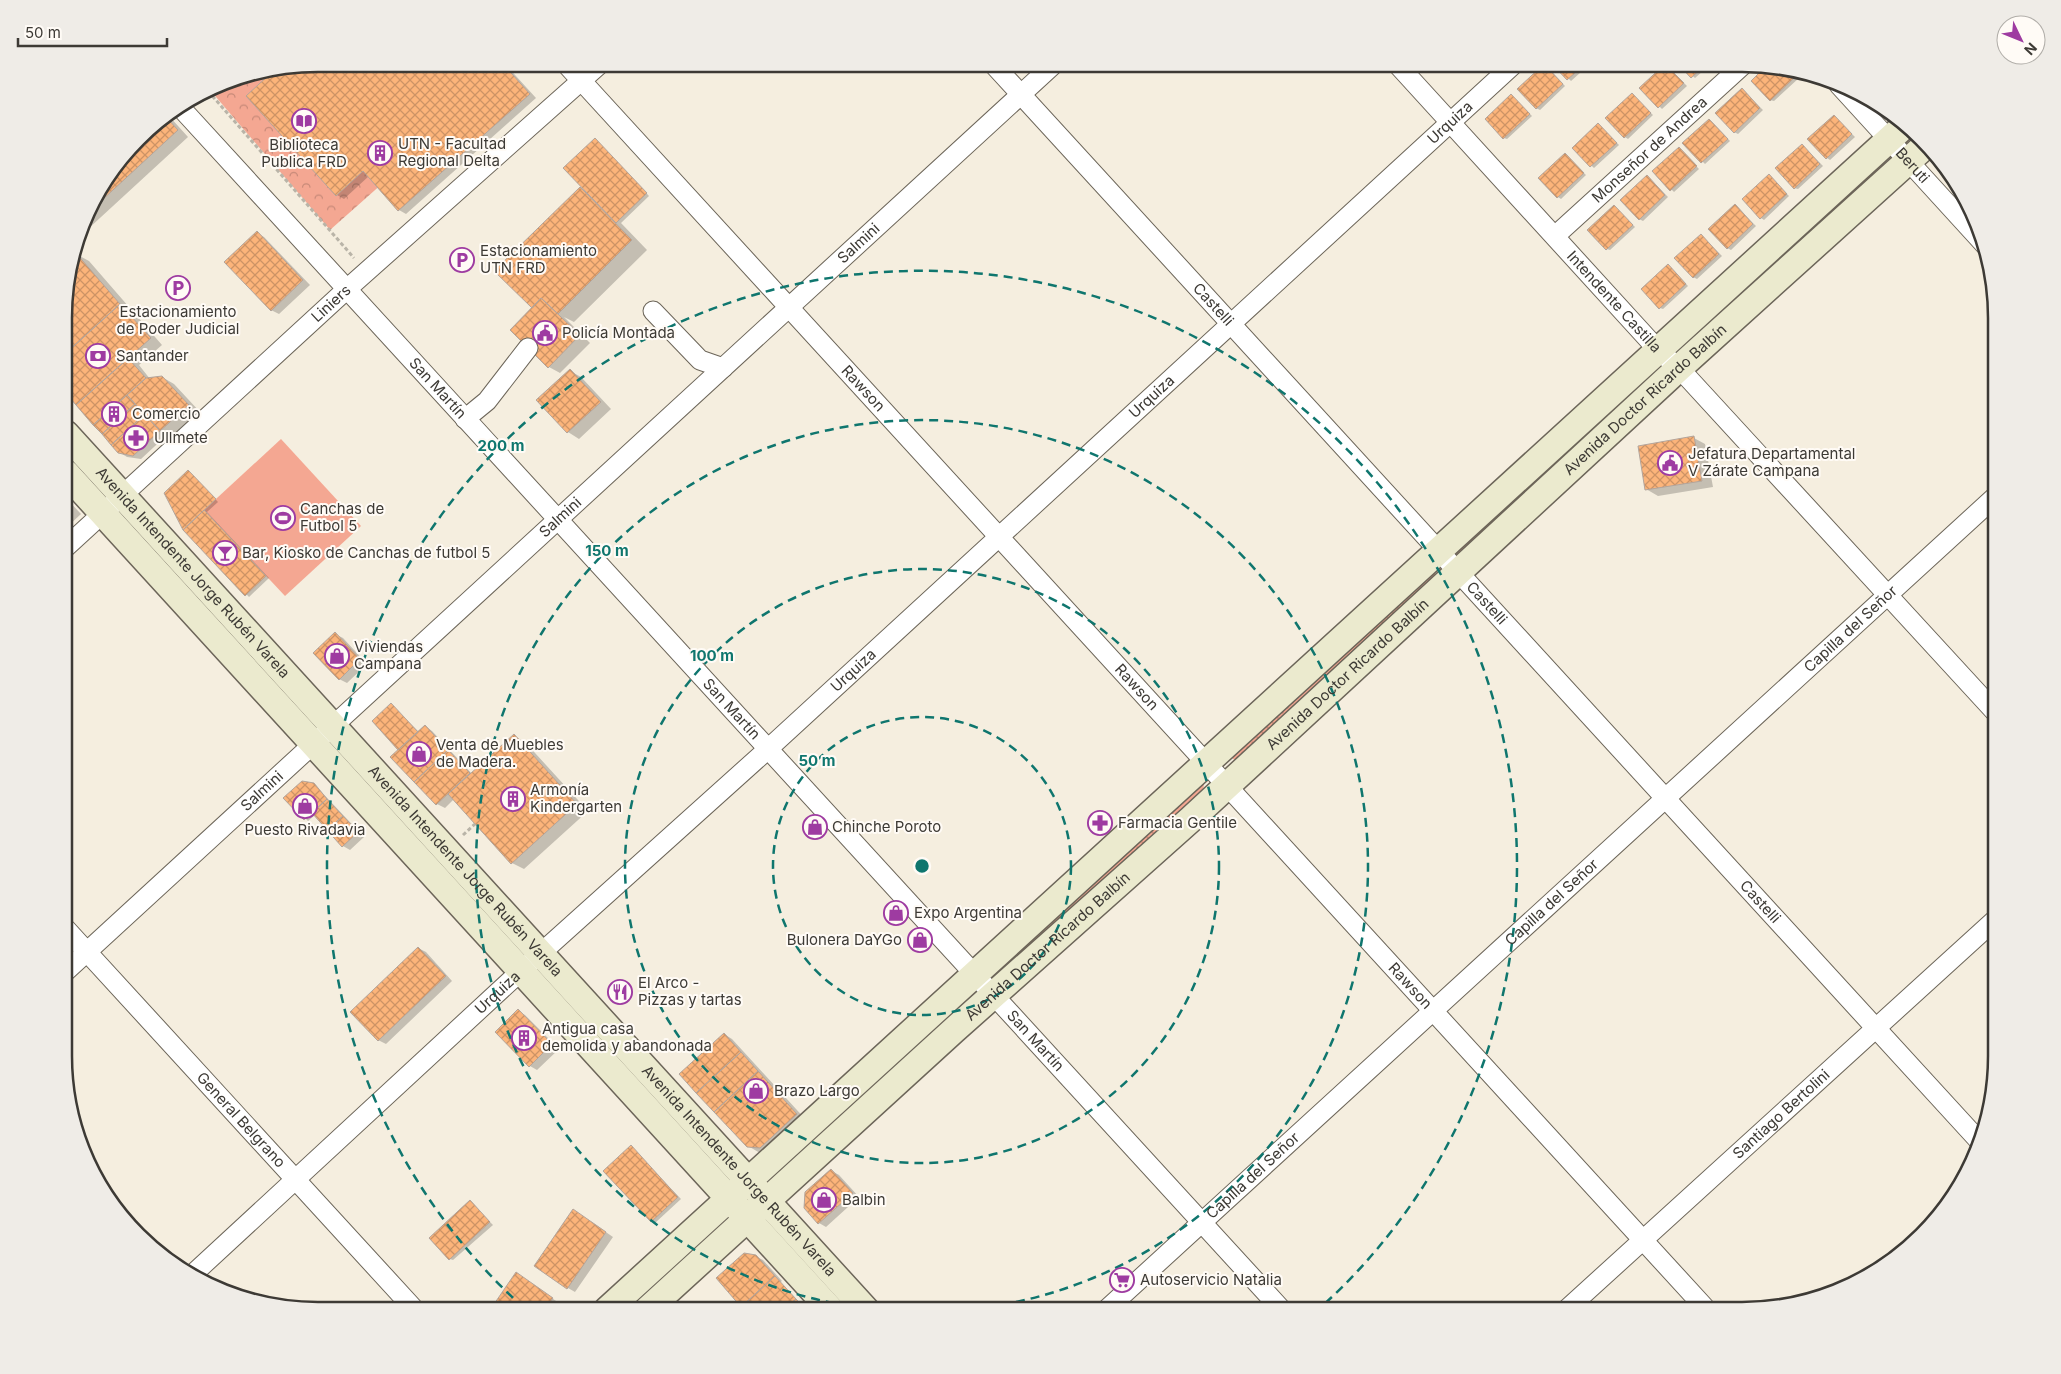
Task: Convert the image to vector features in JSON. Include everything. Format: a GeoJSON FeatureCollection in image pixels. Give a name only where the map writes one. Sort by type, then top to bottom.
{"type":"FeatureCollection","features":[{"type":"Feature","properties":{"kind":"main road","name":"Avenida Doctor Ricardo Balbín"},"geometry":{"type":"LineString","coordinates":[[616,1302],[1897,132]]}},
{"type":"Feature","properties":{"kind":"main road","name":"Avenida Doctor Ricardo Balbín"},"geometry":{"type":"LineString","coordinates":[[656,1302],[993,994],[1228,786],[1679,368],[1918,152]]}},
{"type":"Feature","properties":{"kind":"main road","name":"Avenida Intendente Jorge Rubén Varela"},"geometry":{"type":"LineString","coordinates":[[72,441],[859,1302]]}},
{"type":"Feature","properties":{"kind":"main road","name":"Avenida Intendente Jorge Rubén Varela"},"geometry":{"type":"LineString","coordinates":[[72,480],[824,1302]]}},
{"type":"Feature","properties":{"kind":"street","name":"Rawson"},"geometry":{"type":"LineString","coordinates":[[574,72],[1700,1302]]}},
{"type":"Feature","properties":{"kind":"street","name":"Liniers"},"geometry":{"type":"LineString","coordinates":[[72,541],[348,289],[592,72]]}},
{"type":"Feature","properties":{"kind":"street","name":"Castelli"},"geometry":{"type":"LineString","coordinates":[[1000,72],[1975,1136]]}},
{"type":"Feature","properties":{"kind":"street","name":"Salmini"},"geometry":{"type":"LineString","coordinates":[[72,966],[1045,72]]}},
{"type":"Feature","properties":{"kind":"street","name":"Intendente Castilla"},"geometry":{"type":"LineString","coordinates":[[1404,72],[1658,350],[1679,368],[1988,704]]}},
{"type":"Feature","properties":{"kind":"street","name":"Urquiza"},"geometry":{"type":"LineString","coordinates":[[197,1270],[520,971],[768,749],[1505,72]]}},
{"type":"Feature","properties":{"kind":"street","name":"Monseñor de Andrea"},"geometry":{"type":"LineString","coordinates":[[1555,236],[1735,72]]}},
{"type":"Feature","properties":{"kind":"street","name":"Beruti"},"geometry":{"type":"LineString","coordinates":[[1862,103],[1918,152],[1969,222]]}},
{"type":"Feature","properties":{"kind":"street","name":"San Martín"},"geometry":{"type":"LineString","coordinates":[[185,112],[974,975],[1204,1222],[1275,1302]]}},
{"type":"Feature","properties":{"kind":"street"},"geometry":{"type":"LineString","coordinates":[[653,311],[700,360],[723,368]]}},
{"type":"Feature","properties":{"kind":"street"},"geometry":{"type":"LineString","coordinates":[[465,419],[487,402],[528,348]]}},
{"type":"Feature","properties":{"kind":"street","name":"Capilla del Señor"},"geometry":{"type":"LineString","coordinates":[[1115,1302],[1988,503]]}},
{"type":"Feature","properties":{"kind":"street","name":"Santiago Bertolini"},"geometry":{"type":"LineString","coordinates":[[1575,1302],[1988,926]]}},
{"type":"Feature","properties":{"kind":"street","name":"General Belgrano"},"geometry":{"type":"LineString","coordinates":[[72,935],[408,1302]]}},
{"type":"Feature","properties":{"kind":"path"},"geometry":{"type":"LineString","coordinates":[[213,97],[356,260]]}},
{"type":"Feature","properties":{"kind":"green space","name":"UTN - Facultad Regional Delta"},"geometry":{"type":"Polygon","coordinates":[[[508,72],[330,230],[215,96],[270,77],[302,73],[508,72]]]}},
{"type":"Feature","properties":{"kind":"green space"},"geometry":{"type":"Polygon","coordinates":[[[1878,163],[1883,168],[1679,351],[1678,347],[1878,163]]]}},
{"type":"Feature","properties":{"kind":"green space"},"geometry":{"type":"Polygon","coordinates":[[[1655,366],[1660,372],[1460,555],[1456,554],[1455,550],[1655,366]]]}},
{"type":"Feature","properties":{"kind":"green space","name":"Canchas de Futbol 5"},"geometry":{"type":"Polygon","coordinates":[[[281,439],[361,526],[285,596],[204,510],[281,439]]]}},
{"type":"Feature","properties":{"kind":"green space"},"geometry":{"type":"Polygon","coordinates":[[[1432,571],[1436,576],[1236,760],[1233,759],[1231,755],[1432,571]]]}},
{"type":"Feature","properties":{"kind":"green space"},"geometry":{"type":"Polygon","coordinates":[[[1200,782],[1204,784],[1203,791],[1005,971],[1001,970],[1000,966],[1200,782]]]}},
{"type":"Feature","properties":{"kind":"building","name":"UTN - Facultad Regional Delta"},"geometry":{"type":"Polygon","coordinates":[[[318,72],[510,72],[530,94],[398,211],[363,171],[336,196],[246,96],[265,78],[318,72]]]}},
{"type":"Feature","properties":{"kind":"building"},"geometry":{"type":"Polygon","coordinates":[[[1535,72],[1552,72],[1563,84],[1536,109],[1517,89],[1535,72]]]}},
{"type":"Feature","properties":{"kind":"building"},"geometry":{"type":"Polygon","coordinates":[[[1560,72],[1576,72],[1567,80],[1560,72]]]}},
{"type":"Feature","properties":{"kind":"building"},"geometry":{"type":"Polygon","coordinates":[[[1656,72],[1673,72],[1684,83],[1658,108],[1639,88],[1656,72]]]}},
{"type":"Feature","properties":{"kind":"building"},"geometry":{"type":"Polygon","coordinates":[[[1685,72],[1697,72],[1691,78],[1685,72]]]}},
{"type":"Feature","properties":{"kind":"building"},"geometry":{"type":"Polygon","coordinates":[[[1759,73],[1794,78],[1770,101],[1751,81],[1759,73]]]}},
{"type":"Feature","properties":{"kind":"building"},"geometry":{"type":"Polygon","coordinates":[[[1742,88],[1760,108],[1734,133],[1715,113],[1742,88]]]}},
{"type":"Feature","properties":{"kind":"building"},"geometry":{"type":"Polygon","coordinates":[[[1632,93],[1651,113],[1624,138],[1605,118],[1632,93]]]}},
{"type":"Feature","properties":{"kind":"building"},"geometry":{"type":"Polygon","coordinates":[[[1511,94],[1530,114],[1503,139],[1485,119],[1511,94]]]}},
{"type":"Feature","properties":{"kind":"building"},"geometry":{"type":"Polygon","coordinates":[[[1834,115],[1852,134],[1826,159],[1807,139],[1834,115]]]}},
{"type":"Feature","properties":{"kind":"building"},"geometry":{"type":"Polygon","coordinates":[[[1709,119],[1728,139],[1701,163],[1682,143],[1709,119]]]}},
{"type":"Feature","properties":{"kind":"building"},"geometry":{"type":"Polygon","coordinates":[[[171,122],[178,130],[103,199],[123,169],[144,144],[171,122]]]}},
{"type":"Feature","properties":{"kind":"building"},"geometry":{"type":"Polygon","coordinates":[[[1598,123],[1617,143],[1590,167],[1572,148],[1598,123]]]}},
{"type":"Feature","properties":{"kind":"building"},"geometry":{"type":"Polygon","coordinates":[[[595,138],[647,193],[616,223],[563,168],[595,138]]]}},
{"type":"Feature","properties":{"kind":"building"},"geometry":{"type":"Polygon","coordinates":[[[1802,144],[1820,164],[1794,189],[1775,168],[1802,144]]]}},
{"type":"Feature","properties":{"kind":"building"},"geometry":{"type":"Polygon","coordinates":[[[1679,147],[1697,166],[1670,191],[1652,171],[1679,147]]]}},
{"type":"Feature","properties":{"kind":"building"},"geometry":{"type":"Polygon","coordinates":[[[1565,153],[1584,173],[1557,198],[1538,178],[1565,153]]]}},
{"type":"Feature","properties":{"kind":"building"},"geometry":{"type":"Polygon","coordinates":[[[1769,174],[1787,194],[1760,219],[1742,199],[1769,174]]]}},
{"type":"Feature","properties":{"kind":"building"},"geometry":{"type":"Polygon","coordinates":[[[1647,175],[1665,195],[1639,220],[1620,200],[1647,175]]]}},
{"type":"Feature","properties":{"kind":"building"},"geometry":{"type":"Polygon","coordinates":[[[580,187],[632,240],[558,314],[541,298],[532,308],[494,271],[580,187]]]}},
{"type":"Feature","properties":{"kind":"building"},"geometry":{"type":"Polygon","coordinates":[[[1735,204],[1753,224],[1727,249],[1708,229],[1735,204]]]}},
{"type":"Feature","properties":{"kind":"building"},"geometry":{"type":"Polygon","coordinates":[[[1614,205],[1633,225],[1606,250],[1587,230],[1614,205]]]}},
{"type":"Feature","properties":{"kind":"building"},"geometry":{"type":"Polygon","coordinates":[[[257,231],[303,280],[271,311],[224,262],[257,231]]]}},
{"type":"Feature","properties":{"kind":"building"},"geometry":{"type":"Polygon","coordinates":[[[1701,234],[1719,254],[1693,278],[1674,258],[1701,234]]]}},
{"type":"Feature","properties":{"kind":"building"},"geometry":{"type":"Polygon","coordinates":[[[80,258],[120,304],[72,348],[73,302],[80,258]]]}},
{"type":"Feature","properties":{"kind":"building"},"geometry":{"type":"Polygon","coordinates":[[[1668,264],[1686,284],[1659,309],[1641,289],[1668,264]]]}},
{"type":"Feature","properties":{"kind":"building","name":"Policía Montada"},"geometry":{"type":"Polygon","coordinates":[[[541,298],[580,335],[548,368],[510,330],[541,298]]]}},
{"type":"Feature","properties":{"kind":"building","name":"Santander"},"geometry":{"type":"Polygon","coordinates":[[[120,304],[151,338],[76,405],[72,400],[72,348],[120,304]]]}},
{"type":"Feature","properties":{"kind":"building"},"geometry":{"type":"Polygon","coordinates":[[[128,358],[146,378],[93,425],[76,405],[128,358]]]}},
{"type":"Feature","properties":{"kind":"building"},"geometry":{"type":"Polygon","coordinates":[[[570,369],[601,402],[567,433],[536,400],[570,369]]]}},
{"type":"Feature","properties":{"kind":"building"},"geometry":{"type":"Polygon","coordinates":[[[162,376],[189,405],[160,431],[127,395],[146,378],[162,376]]]}},
{"type":"Feature","properties":{"kind":"building","name":"Comercio"},"geometry":{"type":"Polygon","coordinates":[[[127,395],[135,404],[102,434],[93,425],[127,395]]]}},
{"type":"Feature","properties":{"kind":"building"},"geometry":{"type":"Polygon","coordinates":[[[135,404],[145,414],[111,445],[102,434],[135,404]]]}},
{"type":"Feature","properties":{"kind":"building","name":"Ullmete"},"geometry":{"type":"Polygon","coordinates":[[[145,414],[160,431],[133,456],[118,453],[111,445],[145,414]]]}},
{"type":"Feature","properties":{"kind":"building","name":"Jefatura Departamental V Zárate Campana"},"geometry":{"type":"Polygon","coordinates":[[[1694,436],[1702,481],[1645,490],[1638,446],[1694,436]]]}},
{"type":"Feature","properties":{"kind":"building"},"geometry":{"type":"Polygon","coordinates":[[[188,470],[216,499],[183,530],[164,493],[188,470]]]}},
{"type":"Feature","properties":{"kind":"building","name":"Bar, Kiosko de Canchas de futbol 5"},"geometry":{"type":"Polygon","coordinates":[[[204,510],[266,576],[245,596],[183,530],[204,510]]]}},
{"type":"Feature","properties":{"kind":"building","name":"Viviendas Campana"},"geometry":{"type":"Polygon","coordinates":[[[335,632],[360,659],[339,680],[313,653],[335,632]]]}},
{"type":"Feature","properties":{"kind":"building"},"geometry":{"type":"Polygon","coordinates":[[[391,703],[418,732],[398,750],[372,721],[391,703]]]}},
{"type":"Feature","properties":{"kind":"building","name":"Venta de Muebles de Madera."},"geometry":{"type":"Polygon","coordinates":[[[425,725],[448,750],[414,782],[390,757],[425,725]]]}},
{"type":"Feature","properties":{"kind":"building","name":"Armonía Kindergarten"},"geometry":{"type":"Polygon","coordinates":[[[514,734],[577,804],[511,864],[448,794],[514,734]]]}},
{"type":"Feature","properties":{"kind":"building"},"geometry":{"type":"Polygon","coordinates":[[[448,750],[470,773],[436,805],[414,782],[448,750]]]}},
{"type":"Feature","properties":{"kind":"building","name":"Puesto Rivadavia"},"geometry":{"type":"Polygon","coordinates":[[[302,781],[314,783],[327,799],[304,820],[283,798],[302,781]]]}},
{"type":"Feature","properties":{"kind":"building"},"geometry":{"type":"Polygon","coordinates":[[[327,799],[343,816],[327,830],[312,813],[327,799]]]}},
{"type":"Feature","properties":{"kind":"building"},"geometry":{"type":"Polygon","coordinates":[[[343,816],[358,832],[342,847],[327,830],[343,816]]]}},
{"type":"Feature","properties":{"kind":"building"},"geometry":{"type":"Polygon","coordinates":[[[418,947],[446,976],[378,1041],[350,1012],[418,947]]]}},
{"type":"Feature","properties":{"kind":"building","name":"Antigua casa demolida y abandonada"},"geometry":{"type":"Polygon","coordinates":[[[518,1009],[552,1044],[529,1067],[495,1032],[518,1009]]]}},
{"type":"Feature","properties":{"kind":"building"},"geometry":{"type":"Polygon","coordinates":[[[724,1033],[741,1052],[696,1093],[679,1074],[724,1033]]]}},
{"type":"Feature","properties":{"kind":"building"},"geometry":{"type":"Polygon","coordinates":[[[741,1052],[758,1071],[714,1112],[696,1093],[741,1052]]]}},
{"type":"Feature","properties":{"kind":"building","name":"Brazo Largo"},"geometry":{"type":"Polygon","coordinates":[[[758,1071],[797,1114],[760,1148],[747,1147],[714,1112],[758,1071]]]}},
{"type":"Feature","properties":{"kind":"building"},"geometry":{"type":"Polygon","coordinates":[[[631,1145],[678,1197],[651,1222],[603,1171],[631,1145]]]}},
{"type":"Feature","properties":{"kind":"building","name":"Balbin"},"geometry":{"type":"Polygon","coordinates":[[[831,1169],[853,1193],[818,1224],[804,1208],[805,1192],[831,1169]]]}},
{"type":"Feature","properties":{"kind":"building"},"geometry":{"type":"Polygon","coordinates":[[[470,1200],[490,1222],[449,1260],[429,1238],[470,1200]]]}},
{"type":"Feature","properties":{"kind":"building"},"geometry":{"type":"Polygon","coordinates":[[[573,1209],[606,1232],[567,1289],[534,1266],[573,1209]]]}},
{"type":"Feature","properties":{"kind":"building"},"geometry":{"type":"Polygon","coordinates":[[[744,1253],[756,1255],[775,1276],[746,1302],[737,1302],[716,1278],[744,1253]]]}},
{"type":"Feature","properties":{"kind":"building"},"geometry":{"type":"Polygon","coordinates":[[[516,1272],[553,1298],[550,1302],[495,1302],[516,1272]]]}},
{"type":"Feature","properties":{"kind":"building"},"geometry":{"type":"Polygon","coordinates":[[[775,1276],[796,1299],[792,1302],[746,1302],[775,1276]]]}},
{"type":"Feature","properties":{"kind":"place","name":"Biblioteca Publica FRD"},"geometry":{"type":"Point","coordinates":[304,121]}},
{"type":"Feature","properties":{"kind":"place","name":"UTN - Facultad Regional Delta"},"geometry":{"type":"Point","coordinates":[380,153]}},
{"type":"Feature","properties":{"kind":"place","name":"Estacionamiento UTN FRD"},"geometry":{"type":"Point","coordinates":[462,260]}},
{"type":"Feature","properties":{"kind":"place","name":"Estacionamiento de Poder Judicial"},"geometry":{"type":"Point","coordinates":[178,288]}},
{"type":"Feature","properties":{"kind":"place","name":"Policía Montada"},"geometry":{"type":"Point","coordinates":[545,333]}},
{"type":"Feature","properties":{"kind":"place","name":"Santander"},"geometry":{"type":"Point","coordinates":[98,356]}},
{"type":"Feature","properties":{"kind":"place","name":"Comercio"},"geometry":{"type":"Point","coordinates":[114,414]}},
{"type":"Feature","properties":{"kind":"place","name":"Ullmete"},"geometry":{"type":"Point","coordinates":[136,438]}},
{"type":"Feature","properties":{"kind":"place","name":"Jefatura Departamental V Zárate Campana"},"geometry":{"type":"Point","coordinates":[1670,463]}},
{"type":"Feature","properties":{"kind":"place","name":"Canchas de Futbol 5"},"geometry":{"type":"Point","coordinates":[283,518]}},
{"type":"Feature","properties":{"kind":"place","name":"Bar, Kiosko de Canchas de futbol 5"},"geometry":{"type":"Point","coordinates":[225,553]}},
{"type":"Feature","properties":{"kind":"place","name":"Viviendas Campana"},"geometry":{"type":"Point","coordinates":[337,656]}},
{"type":"Feature","properties":{"kind":"place","name":"Venta de Muebles de Madera."},"geometry":{"type":"Point","coordinates":[419,754]}},
{"type":"Feature","properties":{"kind":"place","name":"Armonía Kindergarten"},"geometry":{"type":"Point","coordinates":[513,799]}},
{"type":"Feature","properties":{"kind":"place","name":"Puesto Rivadavia"},"geometry":{"type":"Point","coordinates":[305,806]}},
{"type":"Feature","properties":{"kind":"place","name":"Farmacia Gentile"},"geometry":{"type":"Point","coordinates":[1100,823]}},
{"type":"Feature","properties":{"kind":"place","name":"Chinche Poroto"},"geometry":{"type":"Point","coordinates":[815,827]}},
{"type":"Feature","properties":{"kind":"place","name":"Expo Argentina"},"geometry":{"type":"Point","coordinates":[896,913]}},
{"type":"Feature","properties":{"kind":"place","name":"Bulonera DaYGo"},"geometry":{"type":"Point","coordinates":[920,940]}},
{"type":"Feature","properties":{"kind":"place","name":"El Arco - Pizzas y tartas"},"geometry":{"type":"Point","coordinates":[620,992]}},
{"type":"Feature","properties":{"kind":"place","name":"Antigua casa demolida y abandonada"},"geometry":{"type":"Point","coordinates":[524,1038]}},
{"type":"Feature","properties":{"kind":"place","name":"Brazo Largo"},"geometry":{"type":"Point","coordinates":[756,1091]}},
{"type":"Feature","properties":{"kind":"place","name":"Balbin"},"geometry":{"type":"Point","coordinates":[824,1200]}},
{"type":"Feature","properties":{"kind":"place","name":"Autoservicio Natalia"},"geometry":{"type":"Point","coordinates":[1122,1280]}}]}
